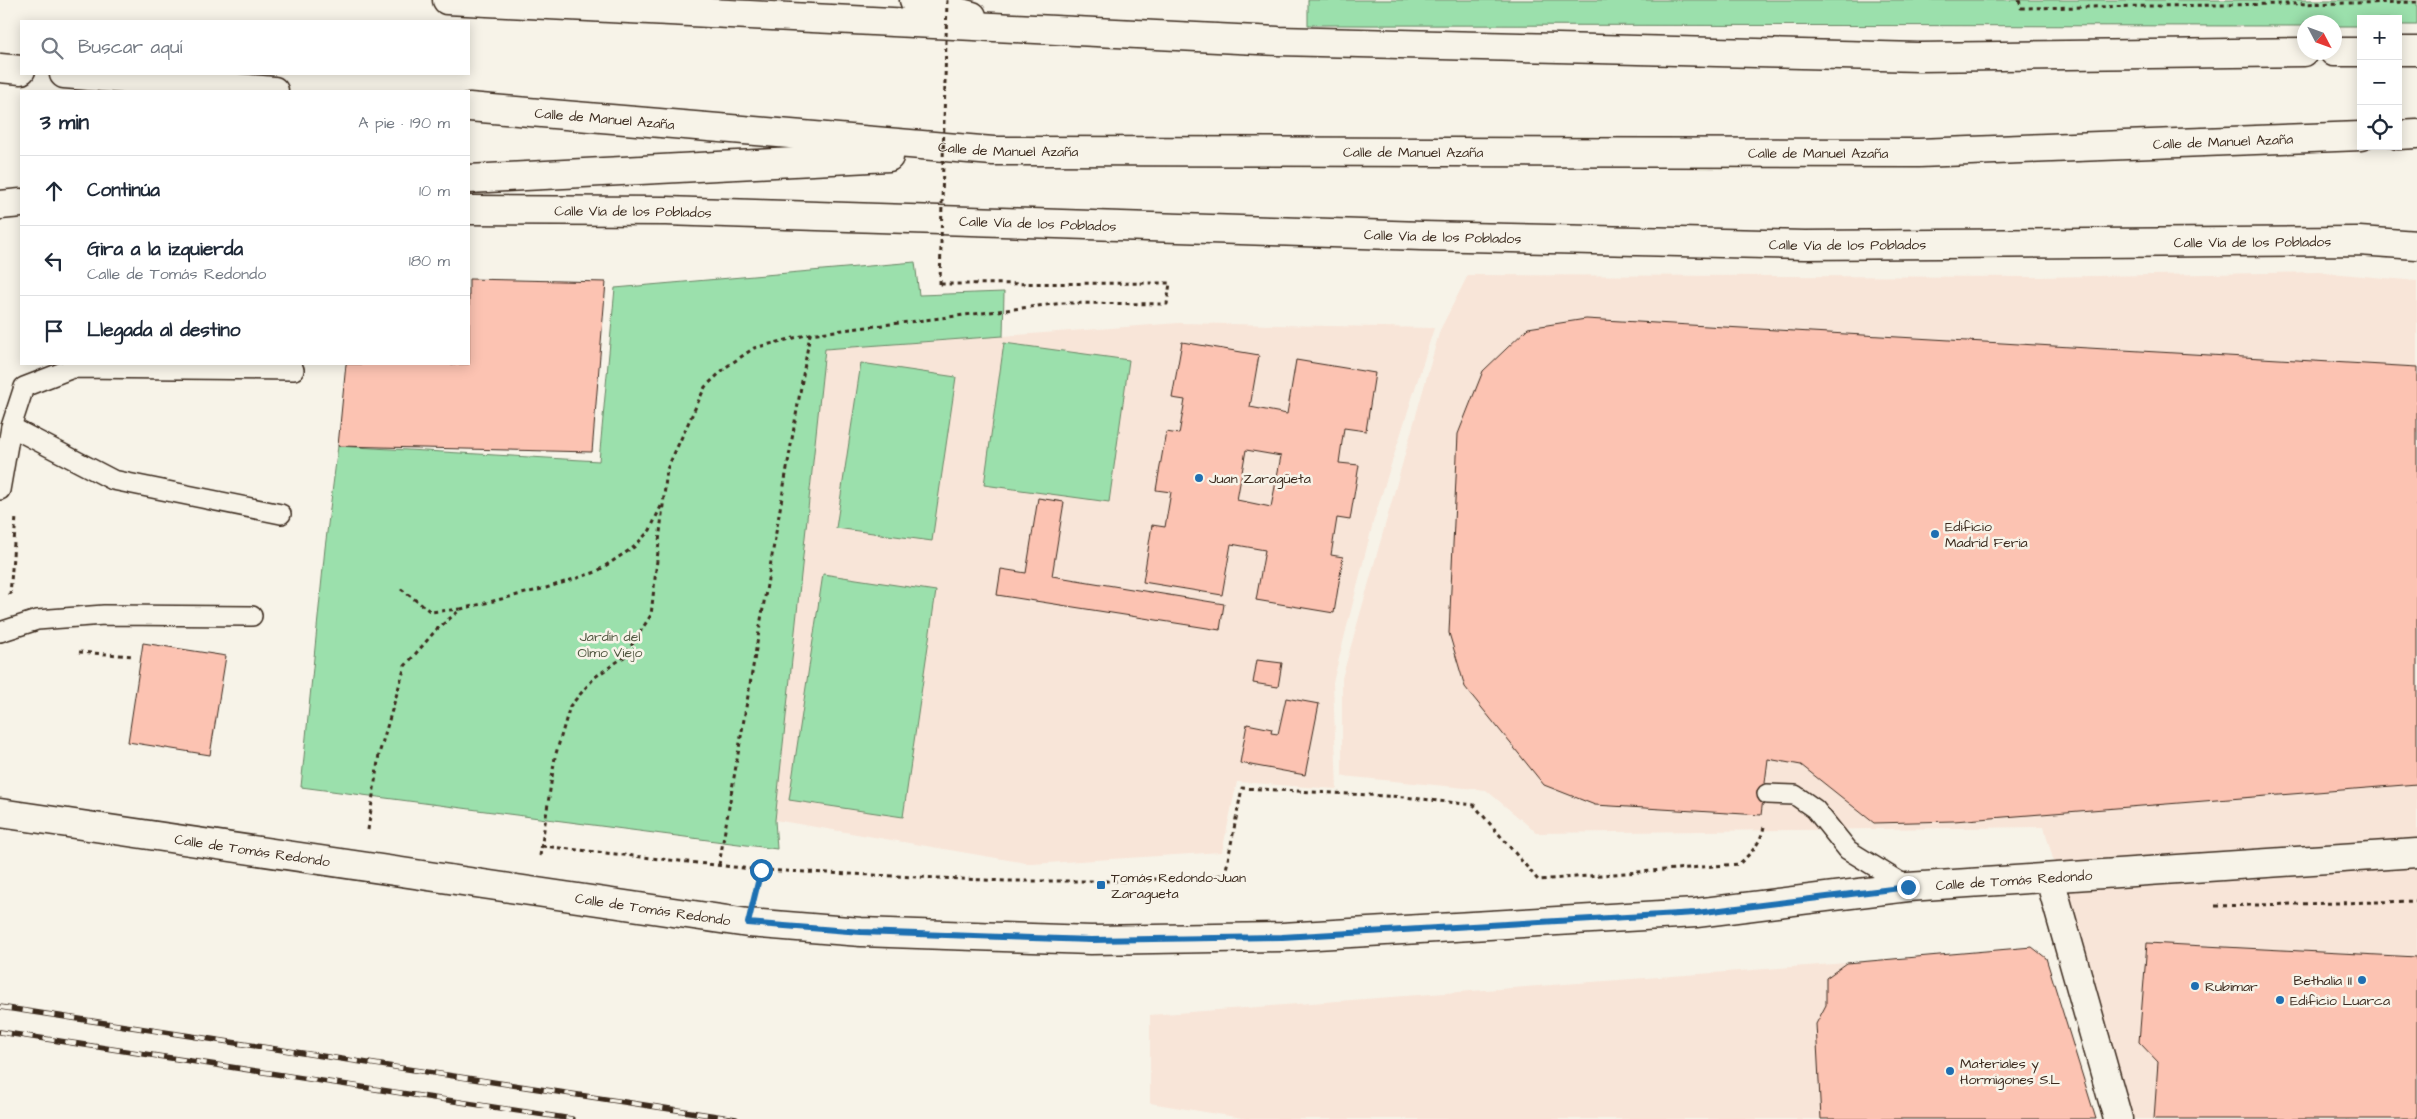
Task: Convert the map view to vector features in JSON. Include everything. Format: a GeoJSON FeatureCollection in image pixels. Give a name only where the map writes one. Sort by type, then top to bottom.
{"type":"FeatureCollection","features":[{"type":"Feature","properties":{"kind":"main road"},"geometry":{"type":"LineString","coordinates":[[447,0],[1024,30],[1278,41],[1919,58],[2297,52]]}},
{"type":"Feature","properties":{"kind":"main road"},"geometry":{"type":"LineString","coordinates":[[914,0],[1024,30]]}},
{"type":"Feature","properties":{"kind":"main road"},"geometry":{"type":"LineString","coordinates":[[2402,51],[2417,51]]}},
{"type":"Feature","properties":{"kind":"main road"},"geometry":{"type":"LineString","coordinates":[[2342,52],[2357,52]]}},
{"type":"Feature","properties":{"kind":"main road"},"geometry":{"type":"LineString","coordinates":[[0,68],[20,70]]}},
{"type":"Feature","properties":{"kind":"main road"},"geometry":{"type":"LineString","coordinates":[[76,75],[262,90]]}},
{"type":"Feature","properties":{"kind":"main road","name":"Calle de Manuel Azaña"},"geometry":{"type":"LineString","coordinates":[[470,107],[993,151],[1919,153],[2357,136]]}},
{"type":"Feature","properties":{"kind":"main road"},"geometry":{"type":"LineString","coordinates":[[2402,135],[2417,134]]}},
{"type":"Feature","properties":{"kind":"main road"},"geometry":{"type":"LineString","coordinates":[[470,179],[993,151]]}},
{"type":"Feature","properties":{"kind":"main road"},"geometry":{"type":"LineString","coordinates":[[0,206],[20,203]]}},
{"type":"Feature","properties":{"kind":"main road"},"geometry":{"type":"LineString","coordinates":[[0,206],[20,208]]}},
{"type":"Feature","properties":{"kind":"main road","name":"Calle Vía de los Poblados"},"geometry":{"type":"LineString","coordinates":[[470,210],[666,211],[1412,236],[1805,245],[2359,241],[2417,245]]}},
{"type":"Feature","properties":{"kind":"main road","name":"Calle de Tomás Redondo"},"geometry":{"type":"LineString","coordinates":[[0,813],[748,923],[861,932],[1091,940],[1282,937],[1696,913],[1908,887],[2050,880],[2417,853]]}},
{"type":"Feature","properties":{"kind":"main road"},"geometry":{"type":"LineString","coordinates":[[2050,880],[2118,1119]]}},
{"type":"Feature","properties":{"kind":"lane"},"geometry":{"type":"LineString","coordinates":[[0,490],[11,426],[24,387],[73,368],[294,370]]}},
{"type":"Feature","properties":{"kind":"lane"},"geometry":{"type":"LineString","coordinates":[[11,426],[113,480],[281,514]]}},
{"type":"Feature","properties":{"kind":"lane"},"geometry":{"type":"LineString","coordinates":[[0,632],[37,620],[104,615],[252,616]]}},
{"type":"Feature","properties":{"kind":"lane"},"geometry":{"type":"LineString","coordinates":[[1767,794],[1795,795],[1815,809],[1848,850],[1908,887]]}},
{"type":"Feature","properties":{"kind":"path"},"geometry":{"type":"LineString","coordinates":[[536,892],[555,757],[570,706],[595,677],[624,657],[651,615],[666,469],[705,387],[726,367],[754,348],[810,334],[1063,303],[1167,304],[1170,283],[940,284],[947,0]]}},
{"type":"Feature","properties":{"kind":"path"},"geometry":{"type":"LineString","coordinates":[[2019,0],[2020,8],[2280,2],[2417,2]]}},
{"type":"Feature","properties":{"kind":"path"},"geometry":{"type":"LineString","coordinates":[[719,865],[810,334]]}},
{"type":"Feature","properties":{"kind":"path"},"geometry":{"type":"LineString","coordinates":[[401,588],[431,612],[461,609],[546,588],[596,572],[634,547],[650,530],[663,502]]}},
{"type":"Feature","properties":{"kind":"path"},"geometry":{"type":"LineString","coordinates":[[363,866],[379,754],[405,666],[436,630],[461,609]]}},
{"type":"Feature","properties":{"kind":"path"},"geometry":{"type":"LineString","coordinates":[[542,846],[761,870],[1006,881],[1123,881],[1225,875],[1242,788],[1404,797],[1474,805],[1538,880],[1739,864],[1753,851],[1762,838],[1766,821]]}},
{"type":"Feature","properties":{"kind":"path"},"geometry":{"type":"LineString","coordinates":[[748,923],[761,870]]}},
{"type":"Feature","properties":{"kind":"path"},"geometry":{"type":"LineString","coordinates":[[2213,906],[2417,900]]}},
{"type":"Feature","properties":{"kind":"shaded area","name":"Edificio Madrid Feria"},"geometry":{"type":"Polygon","coordinates":[[[2320,272],[2417,281],[2417,1119],[2127,1119],[2044,827],[1537,833],[1486,790],[1342,776],[1342,678],[1440,330],[1468,275],[2037,277],[2320,272]]]}},
{"type":"Feature","properties":{"kind":"shaded area"},"geometry":{"type":"Polygon","coordinates":[[[1179,323],[1434,328],[1374,519],[1333,682],[1337,789],[1237,782],[1222,852],[1032,864],[775,820],[825,349],[1179,323]]]}},
{"type":"Feature","properties":{"kind":"shaded area"},"geometry":{"type":"Polygon","coordinates":[[[2032,947],[2046,958],[2096,1119],[1248,1119],[1150,1103],[1150,1015],[1847,963],[2032,947]]]}},
{"type":"Feature","properties":{"kind":"green space"},"geometry":{"type":"Polygon","coordinates":[[[1308,0],[2417,0],[2417,25],[2402,25],[2402,15],[2357,15],[2357,26],[2342,26],[2342,15],[2297,15],[2297,26],[1308,25],[1308,0]]]}},
{"type":"Feature","properties":{"kind":"green space","name":"Jardín del Olmo Viejo"},"geometry":{"type":"Polygon","coordinates":[[[915,262],[919,295],[1004,292],[1003,336],[825,349],[775,820],[777,849],[301,787],[325,548],[338,446],[599,461],[615,288],[915,262]]]}},
{"type":"Feature","properties":{"kind":"green space"},"geometry":{"type":"Polygon","coordinates":[[[1004,343],[1129,360],[1109,502],[984,485],[1004,343]]]}},
{"type":"Feature","properties":{"kind":"green space"},"geometry":{"type":"Polygon","coordinates":[[[861,363],[956,377],[932,541],[836,528],[861,363]]]}},
{"type":"Feature","properties":{"kind":"green space"},"geometry":{"type":"Polygon","coordinates":[[[823,574],[936,591],[903,817],[789,800],[823,574]]]}},
{"type":"Feature","properties":{"kind":"building"},"geometry":{"type":"Polygon","coordinates":[[[470,279],[606,282],[592,452],[338,446],[346,365],[470,365],[470,279]]]}},
{"type":"Feature","properties":{"kind":"building","name":"Edificio Madrid Feria"},"geometry":{"type":"Polygon","coordinates":[[[1586,319],[2417,367],[2417,784],[1954,821],[1874,823],[1801,765],[1768,759],[1761,815],[1595,805],[1544,785],[1465,687],[1449,633],[1458,434],[1483,371],[1528,328],[1586,319]]]}},
{"type":"Feature","properties":{"kind":"building","name":"Juan Zaragüeta"},"geometry":{"type":"Polygon","coordinates":[[[1182,342],[1259,355],[1250,407],[1287,414],[1296,360],[1375,373],[1366,431],[1344,428],[1339,463],[1359,465],[1350,520],[1337,518],[1331,555],[1343,557],[1334,613],[1256,600],[1265,550],[1231,544],[1222,595],[1143,582],[1152,525],[1165,527],[1171,492],[1156,490],[1166,432],[1179,434],[1185,400],[1172,398],[1182,342]],[[1246,450],[1237,500],[1271,507],[1281,456],[1246,450]]]}},
{"type":"Feature","properties":{"kind":"building"},"geometry":{"type":"Polygon","coordinates":[[[1038,498],[1064,502],[1052,576],[1224,604],[1220,630],[997,595],[1001,569],[1026,573],[1038,498]]]}},
{"type":"Feature","properties":{"kind":"building"},"geometry":{"type":"Polygon","coordinates":[[[143,643],[226,656],[210,755],[128,742],[143,643]]]}},
{"type":"Feature","properties":{"kind":"building"},"geometry":{"type":"Polygon","coordinates":[[[1257,660],[1282,663],[1278,687],[1253,683],[1257,660]]]}},
{"type":"Feature","properties":{"kind":"building"},"geometry":{"type":"Polygon","coordinates":[[[1286,698],[1319,704],[1305,775],[1240,763],[1247,724],[1272,729],[1271,733],[1278,734],[1286,698]]]}},
{"type":"Feature","properties":{"kind":"building","name":"Edificio Luarca"},"geometry":{"type":"Polygon","coordinates":[[[2147,943],[2417,957],[2417,1119],[2154,1119],[2158,1062],[2139,1042],[2147,943]]]}},
{"type":"Feature","properties":{"kind":"building","name":"Materiales y Hormigones S.L"},"geometry":{"type":"Polygon","coordinates":[[[2032,947],[2046,958],[2096,1119],[1821,1119],[1816,1024],[1826,1005],[1826,978],[1847,963],[2032,947]]]}},
{"type":"Feature","properties":{"kind":"railway"},"geometry":{"type":"LineString","coordinates":[[0,1007],[736,1119]]}},
{"type":"Feature","properties":{"kind":"railway"},"geometry":{"type":"LineString","coordinates":[[0,1032],[572,1119]]}},
{"type":"Feature","properties":{"kind":"place","name":"Juan Zaragüeta"},"geometry":{"type":"Point","coordinates":[1199,478]}},
{"type":"Feature","properties":{"kind":"place","name":"Edificio Madrid Feria"},"geometry":{"type":"Point","coordinates":[1935,534]}},
{"type":"Feature","properties":{"kind":"place","name":"Tomás Redondo-Juan Zaragueta"},"geometry":{"type":"Point","coordinates":[1101,885]}},
{"type":"Feature","properties":{"kind":"place","name":"Bethalia II"},"geometry":{"type":"Point","coordinates":[2362,980]}},
{"type":"Feature","properties":{"kind":"place","name":"Rubimar"},"geometry":{"type":"Point","coordinates":[2195,986]}},
{"type":"Feature","properties":{"kind":"place","name":"Edificio Luarca"},"geometry":{"type":"Point","coordinates":[2280,1000]}},
{"type":"Feature","properties":{"kind":"place","name":"Materiales y Hormigones S.L"},"geometry":{"type":"Point","coordinates":[1950,1071]}},
{"type":"Feature","properties":{"kind":"route"},"geometry":{"type":"LineString","coordinates":[[761,870],[748,923],[861,932],[1091,940],[1282,937],[1696,913],[1908,887]]}}]}
